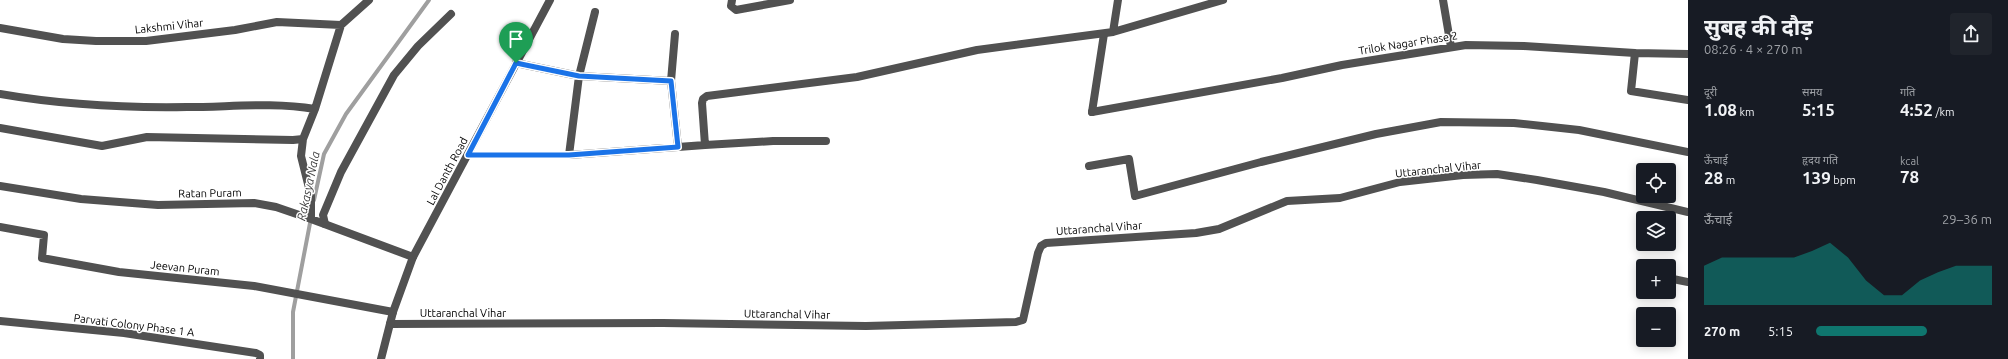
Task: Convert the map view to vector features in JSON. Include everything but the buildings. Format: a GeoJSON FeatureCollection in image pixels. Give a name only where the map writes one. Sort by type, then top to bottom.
{"type":"FeatureCollection","features":[{"type":"Feature","properties":{"kind":"street"},"geometry":{"type":"LineString","coordinates":[[311,219],[311,196],[301,156],[303,139],[315,109],[341,25],[369,0]]}},
{"type":"Feature","properties":{"kind":"street","name":"Lal Danth Road"},"geometry":{"type":"LineString","coordinates":[[381,359],[393,312],[413,257],[550,0]]}},
{"type":"Feature","properties":{"kind":"street"},"geometry":{"type":"LineString","coordinates":[[732,0],[731,6],[736,10],[790,0]]}},
{"type":"Feature","properties":{"kind":"street"},"geometry":{"type":"LineString","coordinates":[[1113,32],[1118,0]]}},
{"type":"Feature","properties":{"kind":"street"},"geometry":{"type":"LineString","coordinates":[[705,145],[702,103],[703,99],[707,96],[857,77],[977,50],[1104,34],[1223,0]]}},
{"type":"Feature","properties":{"kind":"street"},"geometry":{"type":"LineString","coordinates":[[1443,0],[1451,47]]}},
{"type":"Feature","properties":{"kind":"street"},"geometry":{"type":"LineString","coordinates":[[569,155],[579,76],[594,12]]}},
{"type":"Feature","properties":{"kind":"street"},"geometry":{"type":"LineString","coordinates":[[325,224],[323,215],[341,172],[394,75],[418,46],[451,14]]}},
{"type":"Feature","properties":{"kind":"street","name":"Lakshmi Vihar"},"geometry":{"type":"LineString","coordinates":[[0,28],[64,39],[96,42],[146,41],[235,30],[277,22],[341,25]]}},
{"type":"Feature","properties":{"kind":"street"},"geometry":{"type":"LineString","coordinates":[[675,34],[671,81],[678,147]]}},
{"type":"Feature","properties":{"kind":"street","name":"Trilok Nagar Phase 2"},"geometry":{"type":"LineString","coordinates":[[1104,34],[1092,112],[1282,78],[1349,64],[1466,45],[1524,46],[1635,53],[1688,54]]}},
{"type":"Feature","properties":{"kind":"street"},"geometry":{"type":"LineString","coordinates":[[1635,53],[1631,91],[1688,100]]}},
{"type":"Feature","properties":{"kind":"street"},"geometry":{"type":"LineString","coordinates":[[516,63],[579,76],[671,81]]}},
{"type":"Feature","properties":{"kind":"street"},"geometry":{"type":"LineString","coordinates":[[0,94],[46,102],[91,106],[187,107],[274,105],[315,109]]}},
{"type":"Feature","properties":{"kind":"street"},"geometry":{"type":"LineString","coordinates":[[1089,166],[1129,160],[1135,196],[1261,162],[1376,134],[1441,122],[1514,123],[1579,130],[1688,152]]}},
{"type":"Feature","properties":{"kind":"street"},"geometry":{"type":"LineString","coordinates":[[0,128],[102,146],[147,137],[303,139]]}},
{"type":"Feature","properties":{"kind":"street"},"geometry":{"type":"LineString","coordinates":[[468,155],[569,155],[773,141],[826,141]]}},
{"type":"Feature","properties":{"kind":"street","name":"Uttaranchal Vihar"},"geometry":{"type":"LineString","coordinates":[[390,324],[663,323],[866,326],[1016,322],[1023,320],[1038,253],[1041,246],[1046,243],[1196,233],[1219,229],[1287,201],[1340,198],[1400,182],[1463,175],[1497,174],[1537,180],[1604,192],[1688,212]]}},
{"type":"Feature","properties":{"kind":"street","name":"Ratan Puram"},"geometry":{"type":"LineString","coordinates":[[0,186],[81,199],[158,205],[254,203],[276,207],[413,257]]}},
{"type":"Feature","properties":{"kind":"street","name":"Jeevan Puram"},"geometry":{"type":"LineString","coordinates":[[0,227],[44,235],[42,258],[119,272],[254,286],[393,312]]}},
{"type":"Feature","properties":{"kind":"street"},"geometry":{"type":"LineString","coordinates":[[1676,280],[1688,282]]}},
{"type":"Feature","properties":{"kind":"street","name":"Parvati Colony Phase 1 A"},"geometry":{"type":"LineString","coordinates":[[0,321],[124,333],[256,353],[260,355],[260,359]]}},
{"type":"Feature","properties":{"kind":"waterway","name":"Rakasya Nala"},"geometry":{"type":"LineString","coordinates":[[314,200],[324,154],[346,114],[429,0]]}},
{"type":"Feature","properties":{"kind":"waterway","name":"Rakasya Nala"},"geometry":{"type":"LineString","coordinates":[[293,359],[293,312],[311,218]]}},
{"type":"Feature","properties":{"kind":"route"},"geometry":{"type":"LineString","coordinates":[[516,63],[579,76],[671,81],[678,147],[569,155],[468,155],[516,63]]}}]}
